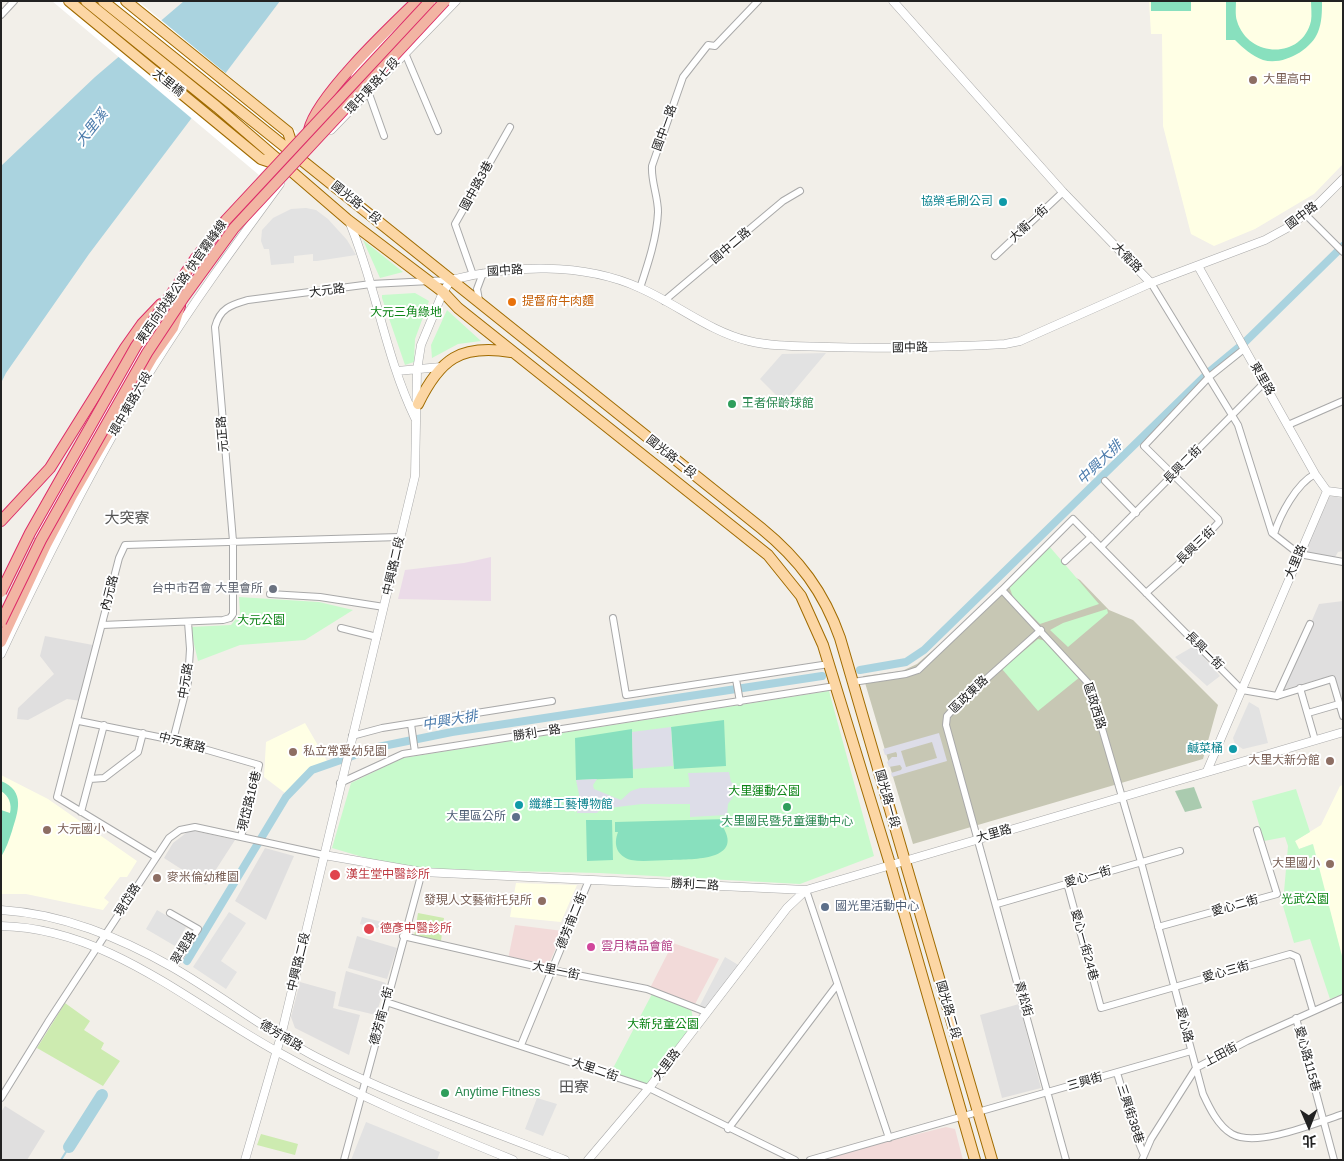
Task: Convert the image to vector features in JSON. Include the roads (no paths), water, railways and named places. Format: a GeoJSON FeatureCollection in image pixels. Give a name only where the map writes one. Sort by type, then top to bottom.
{"type":"FeatureCollection","features":[{"type":"Feature","properties":{"kind":"highway"},"geometry":{"type":"LineString","coordinates":[[308,130],[311,120],[322,102],[381,36],[417,1]]}},
{"type":"Feature","properties":{"kind":"highway","name":"東西向快速公路 快官霧峰線"},"geometry":{"type":"LineString","coordinates":[[1,592],[30,533],[136,346],[195,259],[226,220],[430,1]]}},
{"type":"Feature","properties":{"kind":"highway","name":"東西向快速公路 快官霧峰線"},"geometry":{"type":"LineString","coordinates":[[1,622],[68,492],[147,354],[184,297],[244,216],[445,1]]}},
{"type":"Feature","properties":{"kind":"highway"},"geometry":{"type":"LineString","coordinates":[[1,521],[46,472],[124,348],[142,324],[172,292]]}},
{"type":"Feature","properties":{"kind":"highway"},"geometry":{"type":"LineString","coordinates":[[1,642],[55,528],[147,367],[173,328],[184,297]]}},
{"type":"Feature","properties":{"kind":"main road","name":"大里橋"},"geometry":{"type":"LineString","coordinates":[[68,1],[261,159],[272,160]]}},
{"type":"Feature","properties":{"kind":"main road","name":"大里橋"},"geometry":{"type":"LineString","coordinates":[[86,1],[218,108],[272,160]]}},
{"type":"Feature","properties":{"kind":"main road","name":"大里橋"},"geometry":{"type":"LineString","coordinates":[[103,1],[288,142]]}},
{"type":"Feature","properties":{"kind":"main road"},"geometry":{"type":"LineString","coordinates":[[126,1],[288,132],[288,142]]}},
{"type":"Feature","properties":{"kind":"main road","name":"國光路一段"},"geometry":{"type":"LineString","coordinates":[[288,142],[298,156],[783,546],[808,575],[825,601],[840,638],[904,860]]}},
{"type":"Feature","properties":{"kind":"main road","name":"國光路一段"},"geometry":{"type":"LineString","coordinates":[[272,160],[287,169],[348,220],[443,292],[458,308],[768,556],[801,596],[817,629],[890,864]]}},
{"type":"Feature","properties":{"kind":"main road"},"geometry":{"type":"LineString","coordinates":[[418,404],[428,382],[448,360],[479,349],[513,352]]}},
{"type":"Feature","properties":{"kind":"main road","name":"國光路二段"},"geometry":{"type":"LineString","coordinates":[[904,860],[992,1160]]}},
{"type":"Feature","properties":{"kind":"main road","name":"國光路二段"},"geometry":{"type":"LineString","coordinates":[[890,864],[975,1160]]}},
{"type":"Feature","properties":{"kind":"street"},"geometry":{"type":"LineString","coordinates":[[1,15],[14,1]]}},
{"type":"Feature","properties":{"kind":"street","name":"環中東路七段"},"geometry":{"type":"LineString","coordinates":[[345,99],[356,74],[365,61],[423,1]]}},
{"type":"Feature","properties":{"kind":"street","name":"環中東路七段"},"geometry":{"type":"LineString","coordinates":[[263,198],[298,156],[318,124],[345,99],[438,1]]}},
{"type":"Feature","properties":{"kind":"street","name":"環中東路七段"},"geometry":{"type":"LineString","coordinates":[[298,156],[343,119],[456,1]]}},
{"type":"Feature","properties":{"kind":"street","name":"國中一路"},"geometry":{"type":"LineString","coordinates":[[640,288],[654,238],[658,214],[651,178],[652,166],[683,77],[708,45],[716,46],[758,1]]}},
{"type":"Feature","properties":{"kind":"street","name":"大衛路"},"geometry":{"type":"LineString","coordinates":[[893,1],[1063,192],[1151,283],[1232,414],[1244,442],[1274,534]]}},
{"type":"Feature","properties":{"kind":"street"},"geometry":{"type":"LineString","coordinates":[[405,53],[438,132]]}},
{"type":"Feature","properties":{"kind":"street"},"geometry":{"type":"LineString","coordinates":[[368,91],[384,136]]}},
{"type":"Feature","properties":{"kind":"street","name":"國中路3巷"},"geometry":{"type":"LineString","coordinates":[[473,275],[455,224],[510,127]]}},
{"type":"Feature","properties":{"kind":"street","name":"環中東路六段"},"geometry":{"type":"LineString","coordinates":[[1,654],[80,497],[153,367],[287,169]]}},
{"type":"Feature","properties":{"kind":"street","name":"國中路"},"geometry":{"type":"LineString","coordinates":[[451,280],[483,273],[528,270],[599,274],[640,288],[723,332],[748,341],[767,345],[867,348],[1005,344],[1020,341],[1151,283],[1265,240],[1287,228],[1305,214],[1343,179]]}},
{"type":"Feature","properties":{"kind":"street","name":"國中二路"},"geometry":{"type":"LineString","coordinates":[[664,301],[783,201],[800,191]]}},
{"type":"Feature","properties":{"kind":"street","name":"大衛一街"},"geometry":{"type":"LineString","coordinates":[[995,256],[1063,192]]}},
{"type":"Feature","properties":{"kind":"street","name":"環中東路六段"},"geometry":{"type":"LineString","coordinates":[[1,613],[37,538],[140,351],[199,262],[229,226],[263,198]]}},
{"type":"Feature","properties":{"kind":"street"},"geometry":{"type":"LineString","coordinates":[[1305,214],[1343,252]]}},
{"type":"Feature","properties":{"kind":"street","name":"中興路二段"},"geometry":{"type":"LineString","coordinates":[[348,220],[371,284],[397,371],[415,418]]}},
{"type":"Feature","properties":{"kind":"street","name":"東里路"},"geometry":{"type":"LineString","coordinates":[[1198,266],[1315,474],[1327,491]]}},
{"type":"Feature","properties":{"kind":"street"},"geometry":{"type":"LineString","coordinates":[[480,304],[476,288],[483,273]]}},
{"type":"Feature","properties":{"kind":"street","name":"大元路"},"geometry":{"type":"LineString","coordinates":[[215,327],[221,312],[230,305],[248,300],[371,284],[451,280]]}},
{"type":"Feature","properties":{"kind":"street","name":"中興路二段"},"geometry":{"type":"LineString","coordinates":[[245,1160],[281,1036],[415,476],[417,460],[415,418],[418,404],[417,370],[422,345],[443,292],[451,280]]}},
{"type":"Feature","properties":{"kind":"street","name":"元正路"},"geometry":{"type":"LineString","coordinates":[[188,622],[230,618],[233,614],[233,541],[215,327]]}},
{"type":"Feature","properties":{"kind":"street"},"geometry":{"type":"LineString","coordinates":[[1210,377],[1243,345]]}},
{"type":"Feature","properties":{"kind":"street"},"geometry":{"type":"LineString","coordinates":[[397,371],[441,367]]}},
{"type":"Feature","properties":{"kind":"street","name":"長興三街"},"geometry":{"type":"LineString","coordinates":[[1146,593],[1218,526],[1218,519],[1144,446],[1210,377]]}},
{"type":"Feature","properties":{"kind":"street","name":"長興二街"},"geometry":{"type":"LineString","coordinates":[[1101,547],[1264,383]]}},
{"type":"Feature","properties":{"kind":"street"},"geometry":{"type":"LineString","coordinates":[[1288,424],[1343,401]]}},
{"type":"Feature","properties":{"kind":"street"},"geometry":{"type":"LineString","coordinates":[[1315,474],[1310,477],[1292,499],[1274,534],[1299,554],[1343,562]]}},
{"type":"Feature","properties":{"kind":"street"},"geometry":{"type":"LineString","coordinates":[[1105,481],[1136,513]]}},
{"type":"Feature","properties":{"kind":"street"},"geometry":{"type":"LineString","coordinates":[[1327,491],[1343,493]]}},
{"type":"Feature","properties":{"kind":"street","name":"大里路"},"geometry":{"type":"LineString","coordinates":[[588,1160],[649,1088],[787,908],[806,890],[1207,771],[1327,491]]}},
{"type":"Feature","properties":{"kind":"street","name":"長興一街"},"geometry":{"type":"LineString","coordinates":[[1002,590],[1073,519],[1242,690]]}},
{"type":"Feature","properties":{"kind":"street","name":"內元路"},"geometry":{"type":"LineString","coordinates":[[156,857],[57,797],[79,720],[119,558],[125,545],[400,537]]}},
{"type":"Feature","properties":{"kind":"street"},"geometry":{"type":"LineString","coordinates":[[1065,561],[1091,537]]}},
{"type":"Feature","properties":{"kind":"street"},"geometry":{"type":"LineString","coordinates":[[853,682],[906,674],[918,670],[1002,590]]}},
{"type":"Feature","properties":{"kind":"street","name":"區政西路"},"geometry":{"type":"LineString","coordinates":[[1002,590],[1089,684],[1120,797]]}},
{"type":"Feature","properties":{"kind":"street"},"geometry":{"type":"LineString","coordinates":[[270,594],[320,597],[384,607]]}},
{"type":"Feature","properties":{"kind":"street"},"geometry":{"type":"LineString","coordinates":[[613,618],[626,695],[736,680],[829,664]]}},
{"type":"Feature","properties":{"kind":"street"},"geometry":{"type":"LineString","coordinates":[[102,625],[188,622]]}},
{"type":"Feature","properties":{"kind":"street","name":"中元路"},"geometry":{"type":"LineString","coordinates":[[173,740],[188,682],[190,649],[188,622]]}},
{"type":"Feature","properties":{"kind":"street"},"geometry":{"type":"LineString","coordinates":[[1277,696],[1310,624]]}},
{"type":"Feature","properties":{"kind":"street"},"geometry":{"type":"LineString","coordinates":[[341,628],[377,637]]}},
{"type":"Feature","properties":{"kind":"street","name":"區政東路"},"geometry":{"type":"LineString","coordinates":[[978,838],[946,725],[948,716],[978,685],[1041,630]]}},
{"type":"Feature","properties":{"kind":"street"},"geometry":{"type":"LineString","coordinates":[[1242,690],[1277,696],[1332,679],[1343,716]]}},
{"type":"Feature","properties":{"kind":"street"},"geometry":{"type":"LineString","coordinates":[[736,680],[740,702]]}},
{"type":"Feature","properties":{"kind":"street","name":"勝利一路"},"geometry":{"type":"LineString","coordinates":[[340,783],[403,754],[835,686]]}},
{"type":"Feature","properties":{"kind":"street"},"geometry":{"type":"LineString","coordinates":[[1300,688],[1315,740]]}},
{"type":"Feature","properties":{"kind":"street"},"geometry":{"type":"LineString","coordinates":[[352,738],[382,728],[552,701]]}},
{"type":"Feature","properties":{"kind":"street"},"geometry":{"type":"LineString","coordinates":[[1308,714],[1339,704]]}},
{"type":"Feature","properties":{"kind":"street","name":"中元東路"},"geometry":{"type":"LineString","coordinates":[[79,720],[173,740],[259,765]]}},
{"type":"Feature","properties":{"kind":"street"},"geometry":{"type":"LineString","coordinates":[[411,724],[415,752]]}},
{"type":"Feature","properties":{"kind":"street"},"geometry":{"type":"LineString","coordinates":[[81,812],[104,725]]}},
{"type":"Feature","properties":{"kind":"street"},"geometry":{"type":"LineString","coordinates":[[1207,771],[1343,732]]}},
{"type":"Feature","properties":{"kind":"street"},"geometry":{"type":"LineString","coordinates":[[90,779],[104,778],[138,752],[143,733]]}},
{"type":"Feature","properties":{"kind":"street","name":"現岱路16巷"},"geometry":{"type":"LineString","coordinates":[[241,837],[259,765]]}},
{"type":"Feature","properties":{"kind":"street","name":"愛心路"},"geometry":{"type":"LineString","coordinates":[[1120,797],[1141,862],[1203,1094],[1211,1110],[1232,1134],[1251,1139],[1262,1139],[1343,1114]]}},
{"type":"Feature","properties":{"kind":"street","name":"現岱路"},"geometry":{"type":"LineString","coordinates":[[1,1098],[48,1022],[169,838],[188,827],[324,856]]}},
{"type":"Feature","properties":{"kind":"street","name":"愛心二街"},"geometry":{"type":"LineString","coordinates":[[1158,927],[1277,894],[1257,830]]}},
{"type":"Feature","properties":{"kind":"street","name":"青松街"},"geometry":{"type":"LineString","coordinates":[[978,838],[1066,1160]]}},
{"type":"Feature","properties":{"kind":"street","name":"愛心一街"},"geometry":{"type":"LineString","coordinates":[[996,904],[1180,851]]}},
{"type":"Feature","properties":{"kind":"street","name":"勝利二路"},"geometry":{"type":"LineString","coordinates":[[324,856],[422,872],[806,890]]}},
{"type":"Feature","properties":{"kind":"street","name":"德芳南一街"},"geometry":{"type":"LineString","coordinates":[[344,1160],[403,936],[422,872]]}},
{"type":"Feature","properties":{"kind":"street","name":"德芳南二街"},"geometry":{"type":"LineString","coordinates":[[521,1045],[589,880]]}},
{"type":"Feature","properties":{"kind":"street","name":"愛心一街24巷"},"geometry":{"type":"LineString","coordinates":[[1067,883],[1101,1008]]}},
{"type":"Feature","properties":{"kind":"street"},"geometry":{"type":"LineString","coordinates":[[806,890],[889,1138]]}},
{"type":"Feature","properties":{"kind":"street","name":"德芳南路"},"geometry":{"type":"LineString","coordinates":[[1,910],[26,912],[65,920],[106,934],[173,967],[315,1057],[365,1080],[565,1160]]}},
{"type":"Feature","properties":{"kind":"street","name":"翠堤路"},"geometry":{"type":"LineString","coordinates":[[170,913],[198,929],[173,967]]}},
{"type":"Feature","properties":{"kind":"street","name":"德芳南路"},"geometry":{"type":"LineString","coordinates":[[1,926],[24,926],[99,947],[148,973],[276,1051],[361,1096],[513,1160]]}},
{"type":"Feature","properties":{"kind":"street","name":"大里一街"},"geometry":{"type":"LineString","coordinates":[[403,936],[552,970],[647,989],[706,1012]]}},
{"type":"Feature","properties":{"kind":"street","name":"愛心三街"},"geometry":{"type":"LineString","coordinates":[[1101,1008],[1290,954],[1297,957],[1313,1011]]}},
{"type":"Feature","properties":{"kind":"street"},"geometry":{"type":"LineString","coordinates":[[728,1129],[837,985]]}},
{"type":"Feature","properties":{"kind":"street","name":"上田街"},"geometry":{"type":"LineString","coordinates":[[1143,1157],[1151,1139],[1196,1068],[1206,1061],[1296,1018],[1343,998]]}},
{"type":"Feature","properties":{"kind":"street","name":"大里二街"},"geometry":{"type":"LineString","coordinates":[[386,1002],[649,1088],[728,1129],[796,1160]]}},
{"type":"Feature","properties":{"kind":"street","name":"愛心路115巷"},"geometry":{"type":"LineString","coordinates":[[1296,1018],[1334,1160]]}},
{"type":"Feature","properties":{"kind":"street","name":"三興街"},"geometry":{"type":"LineString","coordinates":[[978,1112],[1191,1051]]}},
{"type":"Feature","properties":{"kind":"street","name":"三興街38巷"},"geometry":{"type":"LineString","coordinates":[[1117,1073],[1143,1157]]}},
{"type":"Feature","properties":{"kind":"street"},"geometry":{"type":"LineString","coordinates":[[810,1160],[978,1112]]}},
{"type":"Feature","properties":{"kind":"water","name":"大里溪"},"geometry":{"type":"Polygon","coordinates":[[[184,1],[280,1],[89,254],[6,373],[1,383],[1,166],[95,77],[184,1]]]}},
{"type":"Feature","properties":{"kind":"waterway","name":"中興大排"},"geometry":{"type":"LineString","coordinates":[[860,670],[906,662],[924,650],[1209,372],[1244,343],[1343,246]]}},
{"type":"Feature","properties":{"kind":"waterway","name":"中興大排"},"geometry":{"type":"LineString","coordinates":[[187,961],[286,797],[312,770],[378,747],[452,732],[822,676]]}},
{"type":"Feature","properties":{"kind":"waterway"},"geometry":{"type":"LineString","coordinates":[[69,1147],[102,1095]]}},
{"type":"Feature","properties":{"kind":"waterway"},"geometry":{"type":"LineString","coordinates":[[61,1160],[69,1147]]}},
{"type":"Feature","properties":{"kind":"place","name":"大里高中"},"geometry":{"type":"Point","coordinates":[1253,80]}},
{"type":"Feature","properties":{"kind":"place","name":"協榮毛刷公司"},"geometry":{"type":"Point","coordinates":[1003,202]}},
{"type":"Feature","properties":{"kind":"place","name":"提督府牛肉麵"},"geometry":{"type":"Point","coordinates":[512,302]}},
{"type":"Feature","properties":{"kind":"place","name":"王者保齡球館"},"geometry":{"type":"Point","coordinates":[732,404]}},
{"type":"Feature","properties":{"kind":"place","name":"台中市召會 大里會所"},"geometry":{"type":"Point","coordinates":[273,589]}},
{"type":"Feature","properties":{"kind":"place","name":"鹹菜桶"},"geometry":{"type":"Point","coordinates":[1233,749]}},
{"type":"Feature","properties":{"kind":"place","name":"私立常愛幼兒園"},"geometry":{"type":"Point","coordinates":[293,752]}},
{"type":"Feature","properties":{"kind":"place","name":"大里大新分館"},"geometry":{"type":"Point","coordinates":[1330,761]}},
{"type":"Feature","properties":{"kind":"place","name":"纖維工藝博物館"},"geometry":{"type":"Point","coordinates":[519,805]}},
{"type":"Feature","properties":{"kind":"place","name":"大里國民暨兒童運動中心"},"geometry":{"type":"Point","coordinates":[787,807]}},
{"type":"Feature","properties":{"kind":"place","name":"大里區公所"},"geometry":{"type":"Point","coordinates":[516,817]}},
{"type":"Feature","properties":{"kind":"place","name":"大元國小"},"geometry":{"type":"Point","coordinates":[47,830]}},
{"type":"Feature","properties":{"kind":"place","name":"大里國小"},"geometry":{"type":"Point","coordinates":[1330,864]}},
{"type":"Feature","properties":{"kind":"place","name":"漢生堂中醫診所"},"geometry":{"type":"Point","coordinates":[335,875]}},
{"type":"Feature","properties":{"kind":"place","name":"麥米倫幼稚園"},"geometry":{"type":"Point","coordinates":[157,878]}},
{"type":"Feature","properties":{"kind":"place","name":"發現人文藝術托兒所"},"geometry":{"type":"Point","coordinates":[542,901]}},
{"type":"Feature","properties":{"kind":"place","name":"國光里活動中心"},"geometry":{"type":"Point","coordinates":[825,907]}},
{"type":"Feature","properties":{"kind":"place","name":"德彥中醫診所"},"geometry":{"type":"Point","coordinates":[369,929]}},
{"type":"Feature","properties":{"kind":"place","name":"雲月精品會館"},"geometry":{"type":"Point","coordinates":[591,947]}},
{"type":"Feature","properties":{"kind":"place","name":"Anytime Fitness"},"geometry":{"type":"Point","coordinates":[445,1093]}},
{"type":"Feature","properties":{"kind":"district","name":"大突寮"},"geometry":{"type":"Point","coordinates":[127,519]}},
{"type":"Feature","properties":{"kind":"district","name":"田寮"},"geometry":{"type":"Point","coordinates":[574,1088]}},
{"type":"Feature","properties":{"kind":"park label","name":"大元三角綠地"},"geometry":{"type":"Point","coordinates":[406,313]}},
{"type":"Feature","properties":{"kind":"park label","name":"大元公園"},"geometry":{"type":"Point","coordinates":[261,621]}},
{"type":"Feature","properties":{"kind":"park label","name":"大里運動公園"},"geometry":{"type":"Point","coordinates":[764,792]}},
{"type":"Feature","properties":{"kind":"park label","name":"光武公園"},"geometry":{"type":"Point","coordinates":[1305,900]}},
{"type":"Feature","properties":{"kind":"park label","name":"大新兒童公園"},"geometry":{"type":"Point","coordinates":[663,1025]}}]}
